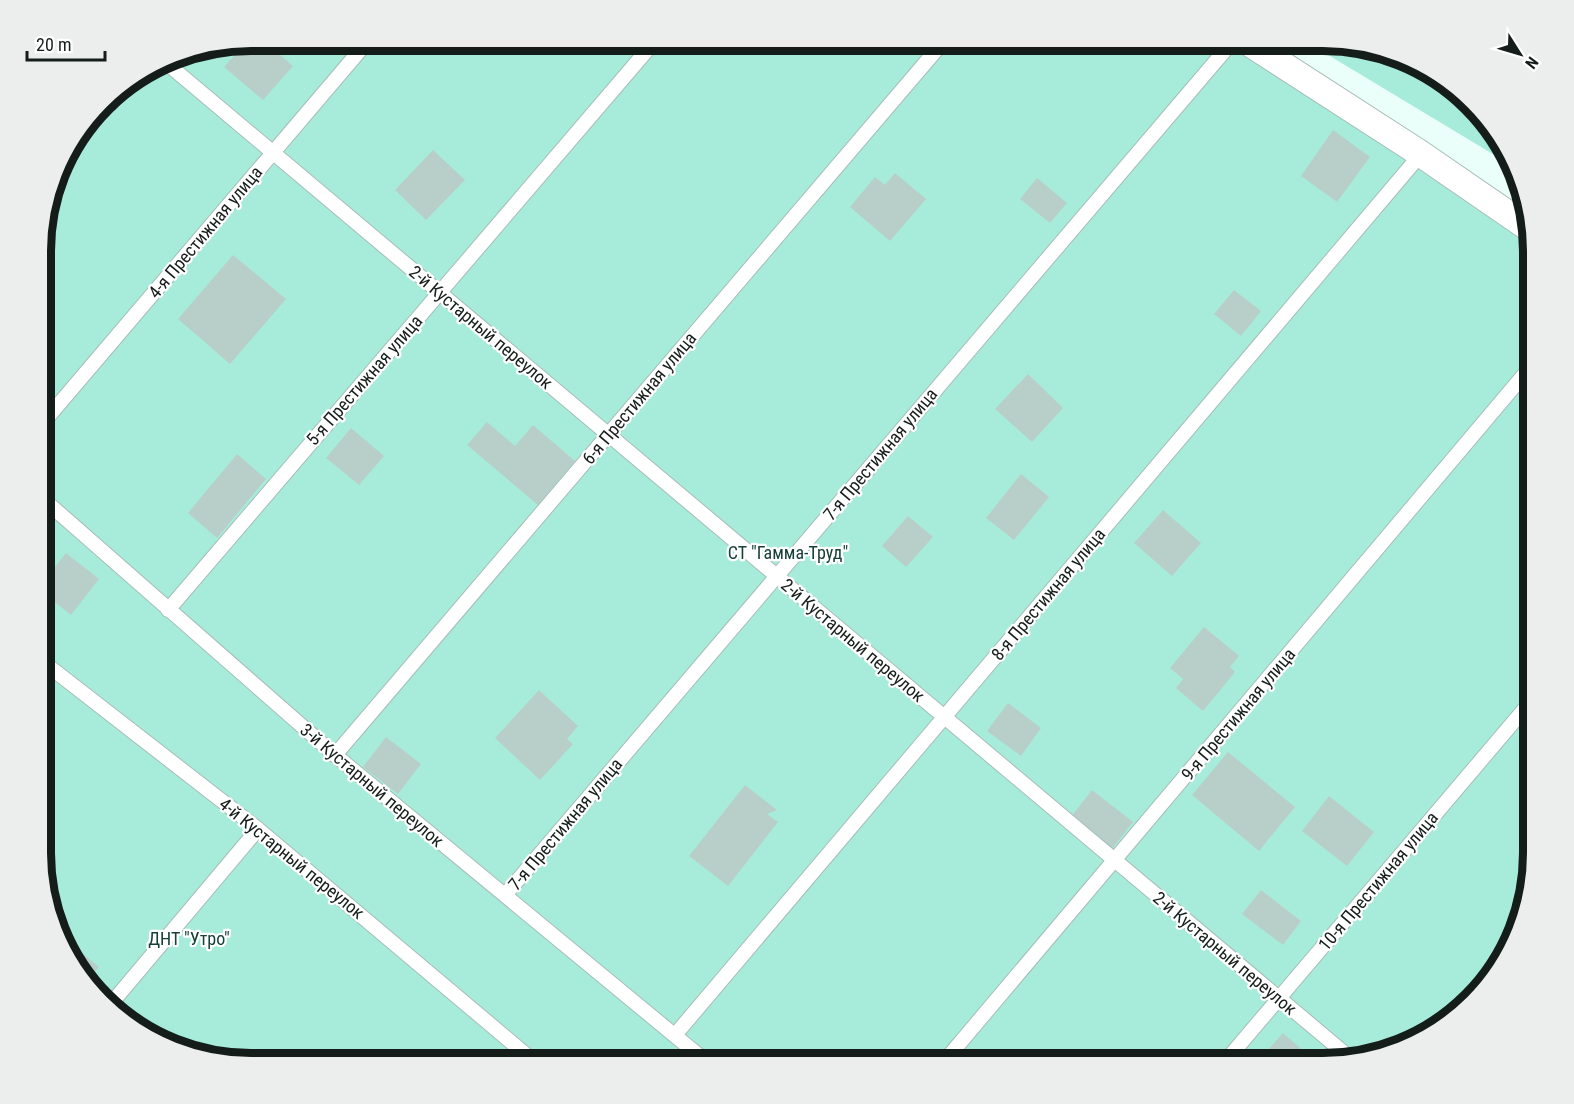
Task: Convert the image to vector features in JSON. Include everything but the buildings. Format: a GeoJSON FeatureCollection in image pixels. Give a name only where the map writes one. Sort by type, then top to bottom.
{"type":"FeatureCollection","features":[{"type":"Feature","properties":{"kind":"street"},"geometry":{"type":"LineString","coordinates":[[1261,51],[1421,154],[1520,222]]}},
{"type":"Feature","properties":{"kind":"lane","name":"4-я Престижная улица"},"geometry":{"type":"LineString","coordinates":[[51,413],[359,51]]}},
{"type":"Feature","properties":{"kind":"lane","name":"5-я Престижная улица"},"geometry":{"type":"LineString","coordinates":[[168,610],[646,51]]}},
{"type":"Feature","properties":{"kind":"lane","name":"6-я Престижная улица"},"geometry":{"type":"LineString","coordinates":[[335,755],[935,51]]}},
{"type":"Feature","properties":{"kind":"lane","name":"7-я Престижная улица"},"geometry":{"type":"LineString","coordinates":[[505,895],[1224,51]]}},
{"type":"Feature","properties":{"kind":"lane","name":"2-й Кустарный переулок"},"geometry":{"type":"LineString","coordinates":[[172,68],[1342,1052]]}},
{"type":"Feature","properties":{"kind":"lane","name":"8-я Престижная улица"},"geometry":{"type":"LineString","coordinates":[[675,1035],[1421,154]]}},
{"type":"Feature","properties":{"kind":"lane","name":"9-я Престижная улица"},"geometry":{"type":"LineString","coordinates":[[951,1053],[1523,376]]}},
{"type":"Feature","properties":{"kind":"lane","name":"3-й Кустарный переулок"},"geometry":{"type":"LineString","coordinates":[[51,506],[335,755],[696,1053]]}},
{"type":"Feature","properties":{"kind":"lane","name":"4-й Кустарный переулок"},"geometry":{"type":"LineString","coordinates":[[51,669],[258,829],[524,1053]]}},
{"type":"Feature","properties":{"kind":"lane","name":"10-я Престижная улица"},"geometry":{"type":"LineString","coordinates":[[1233,1053],[1523,711]]}},
{"type":"Feature","properties":{"kind":"lane"},"geometry":{"type":"LineString","coordinates":[[115,999],[258,829]]}},
{"type":"Feature","properties":{"kind":"green space","name":"СТ \"Гамма-Труд\""},"geometry":{"type":"Polygon","coordinates":[[[238,51],[1250,51],[1522,233],[1523,866],[1512,917],[1502,941],[1482,975],[1455,1003],[1434,1019],[1399,1038],[1349,1051],[1323,1053],[238,1053],[187,1042],[163,1032],[129,1012],[101,985],[85,964],[66,929],[58,904],[51,866],[51,251],[53,225],[66,175],[92,129],[119,101],[140,85],[163,72],[212,55],[238,51]]]}},
{"type":"Feature","properties":{"kind":"green space"},"geometry":{"type":"Polygon","coordinates":[[[1322,51],[1336,51],[1374,58],[1399,66],[1423,78],[1445,92],[1473,119],[1500,158],[1322,51]]]}},
{"type":"Feature","properties":{"kind":"park label","name":"ДНТ \"Утро\""},"geometry":{"type":"Point","coordinates":[189,938]}}]}
